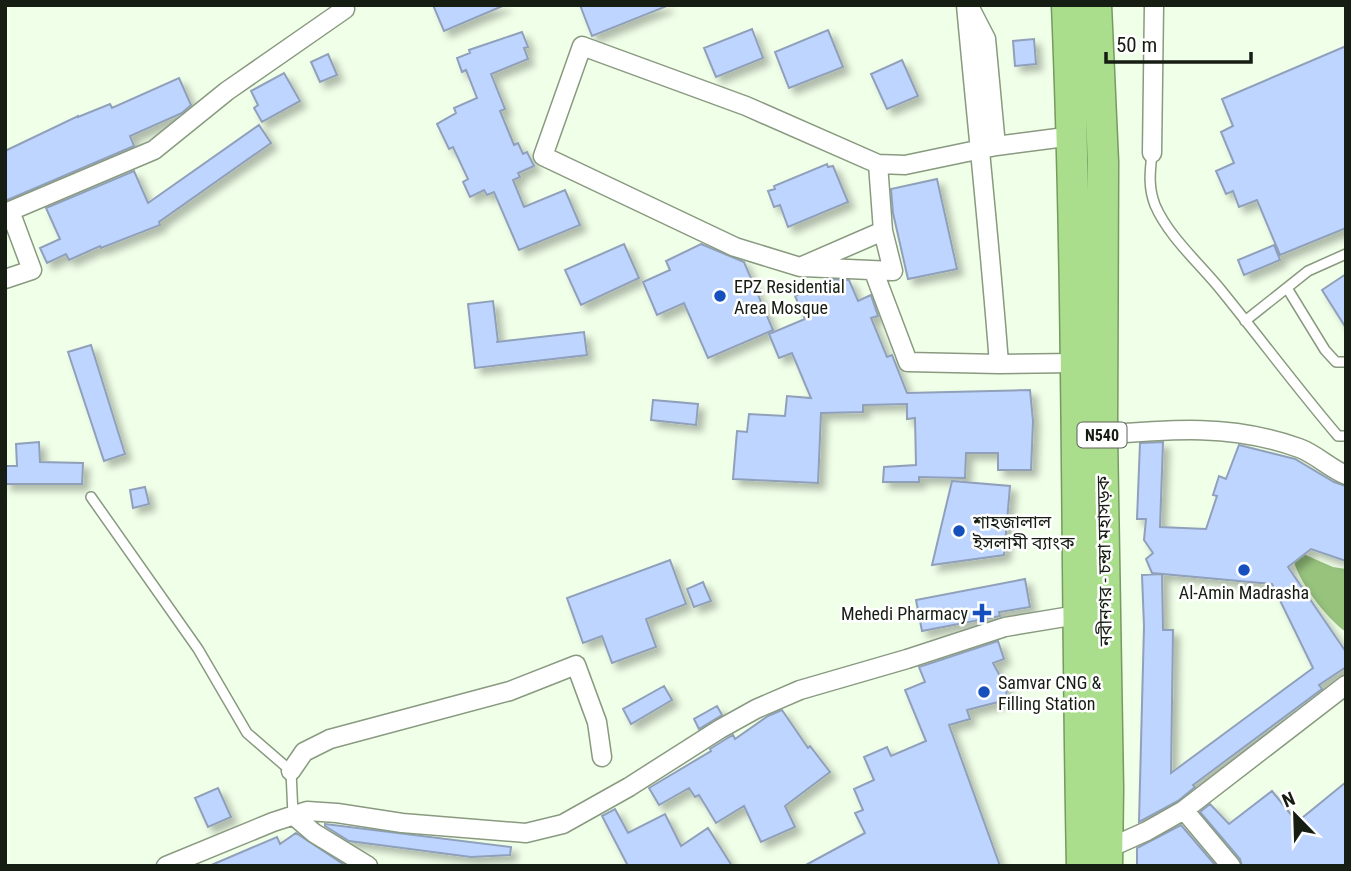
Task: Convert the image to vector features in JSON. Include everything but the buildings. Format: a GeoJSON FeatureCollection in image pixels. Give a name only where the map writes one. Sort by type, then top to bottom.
{"type":"FeatureCollection","features":[{"type":"Feature","properties":{"kind":"highway","name":"নবীনগর - চন্দ্রা মহাসড়ক"},"geometry":{"type":"LineString","coordinates":[[1067,5],[1073,136],[1082,866]]}},
{"type":"Feature","properties":{"kind":"highway","name":"নবীনগর - চন্দ্রা মহাসড়ক"},"geometry":{"type":"LineString","coordinates":[[1096,5],[1103,162],[1102,435],[1107,857]]}},
{"type":"Feature","properties":{"kind":"street"},"geometry":{"type":"LineString","coordinates":[[967,5],[986,39],[992,275],[999,364]]}},
{"type":"Feature","properties":{"kind":"street"},"geometry":{"type":"LineString","coordinates":[[1152,153],[1154,5]]}},
{"type":"Feature","properties":{"kind":"street"},"geometry":{"type":"LineString","coordinates":[[5,279],[32,270],[8,212],[154,150],[227,91],[345,9]]}},
{"type":"Feature","properties":{"kind":"street"},"geometry":{"type":"LineString","coordinates":[[878,164],[883,230],[893,271],[874,272],[800,267],[735,247],[543,156],[582,46],[746,106],[878,164],[905,165],[987,147],[1073,136]]}},
{"type":"Feature","properties":{"kind":"street"},"geometry":{"type":"LineString","coordinates":[[800,267],[883,230]]}},
{"type":"Feature","properties":{"kind":"street"},"geometry":{"type":"LineString","coordinates":[[874,272],[908,362],[1075,362]]}},
{"type":"Feature","properties":{"kind":"street"},"geometry":{"type":"LineString","coordinates":[[1102,435],[1152,430],[1248,433],[1302,449],[1346,475]]}},
{"type":"Feature","properties":{"kind":"street"},"geometry":{"type":"LineString","coordinates":[[166,866],[307,811],[402,823],[526,832],[563,824],[629,787],[732,722],[800,690],[1005,626],[1077,615]]}},
{"type":"Feature","properties":{"kind":"street"},"geometry":{"type":"LineString","coordinates":[[291,771],[304,752],[330,739],[510,691],[576,665],[597,722],[602,757]]}},
{"type":"Feature","properties":{"kind":"street"},"geometry":{"type":"LineString","coordinates":[[1107,857],[1184,810],[1346,685]]}},
{"type":"Feature","properties":{"kind":"street"},"geometry":{"type":"LineString","coordinates":[[1184,810],[1231,866]]}},
{"type":"Feature","properties":{"kind":"street"},"geometry":{"type":"LineString","coordinates":[[293,815],[314,833],[368,866]]}},
{"type":"Feature","properties":{"kind":"lane"},"geometry":{"type":"LineString","coordinates":[[1152,153],[1149,186],[1156,208],[1180,243],[1338,436],[1346,436]]}},
{"type":"Feature","properties":{"kind":"lane"},"geometry":{"type":"LineString","coordinates":[[1245,321],[1308,271],[1346,254]]}},
{"type":"Feature","properties":{"kind":"lane"},"geometry":{"type":"LineString","coordinates":[[1287,288],[1325,350],[1336,362],[1346,362]]}},
{"type":"Feature","properties":{"kind":"lane"},"geometry":{"type":"LineString","coordinates":[[91,497],[198,649],[247,733],[291,771],[293,815]]}},
{"type":"Feature","properties":{"kind":"shaded area"},"geometry":{"type":"Polygon","coordinates":[[[1301,553],[1333,567],[1346,569],[1346,632],[1329,617],[1306,586],[1292,555],[1301,553]]]}},
{"type":"Feature","properties":{"kind":"place","name":"EPZ Residential Area Mosque"},"geometry":{"type":"Point","coordinates":[720,296]}},
{"type":"Feature","properties":{"kind":"place","name":"শাহজালাল ইসলামী ব্যাংক"},"geometry":{"type":"Point","coordinates":[959,531]}},
{"type":"Feature","properties":{"kind":"place","name":"Al-Amin Madrasha"},"geometry":{"type":"Point","coordinates":[1244,570]}},
{"type":"Feature","properties":{"kind":"place","name":"Mehedi Pharmacy"},"geometry":{"type":"Point","coordinates":[982,613]}},
{"type":"Feature","properties":{"kind":"place","name":"Samvar CNG & Filling Station"},"geometry":{"type":"Point","coordinates":[984,692]}}]}
